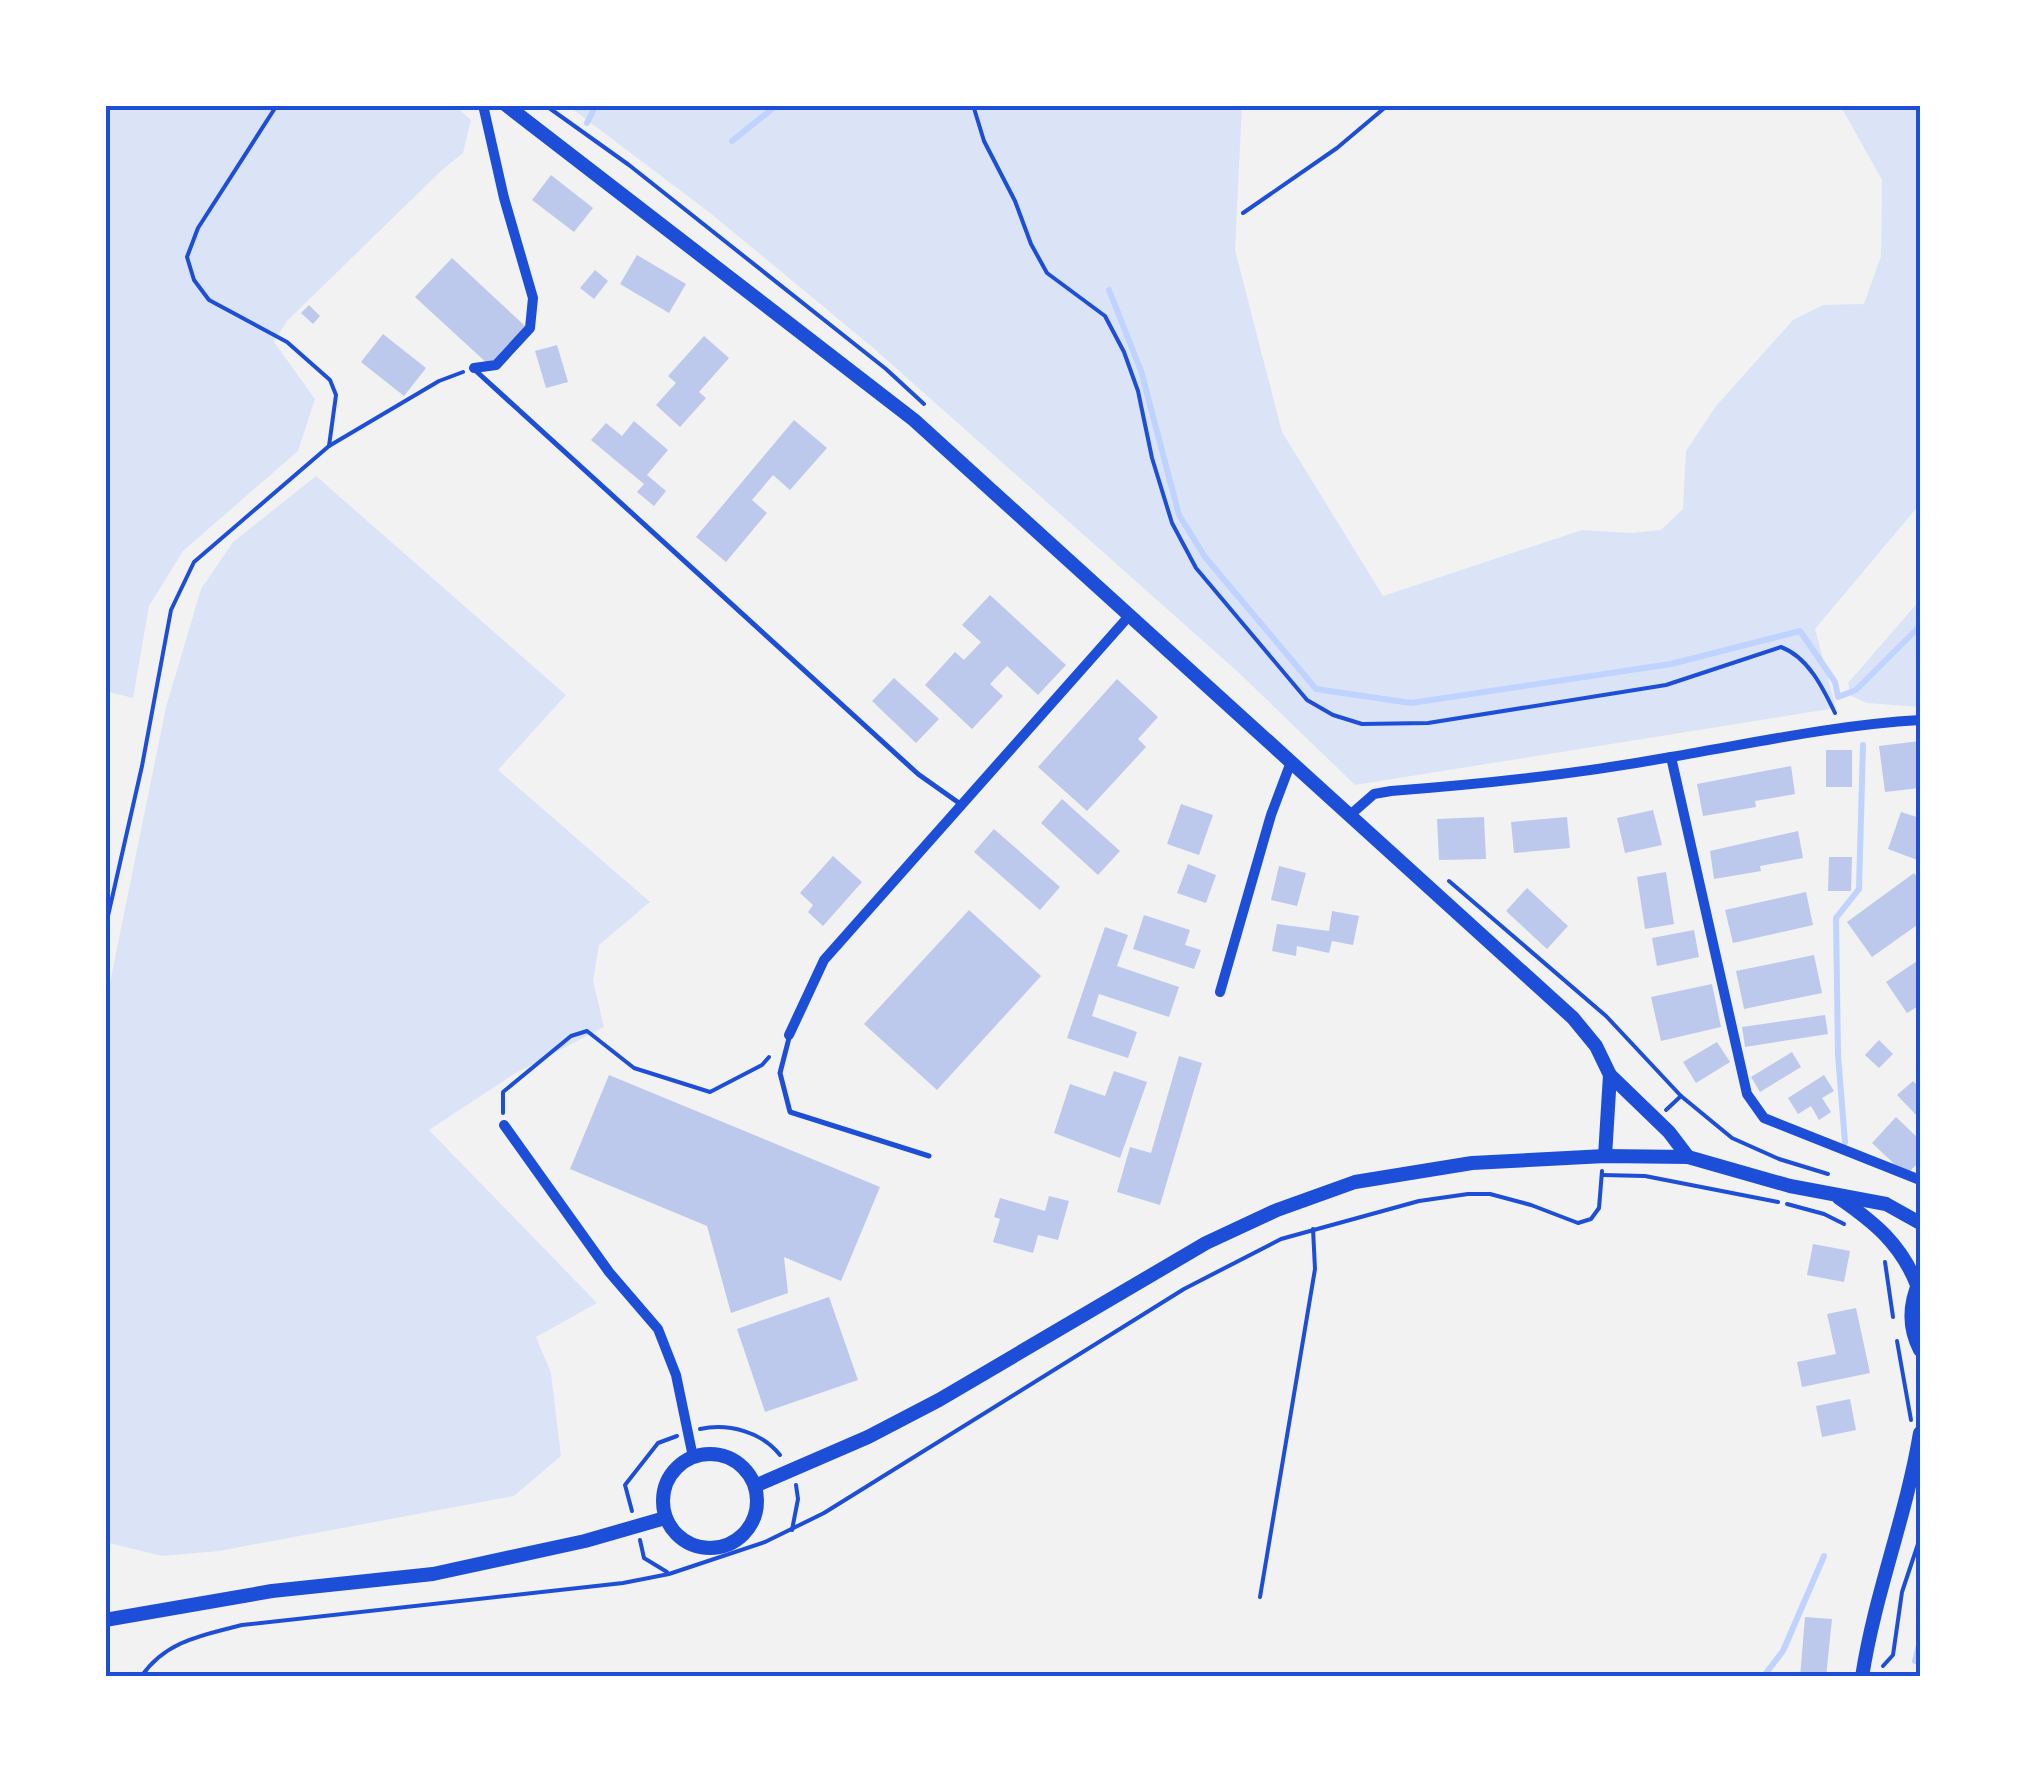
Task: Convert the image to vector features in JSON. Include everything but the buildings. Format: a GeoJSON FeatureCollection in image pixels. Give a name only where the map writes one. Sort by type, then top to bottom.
{"type":"FeatureCollection","features":[{"type":"Feature","properties":{"kind":"main road"},"geometry":{"type":"LineString","coordinates":[[506,105],[914,420],[1573,1018],[1596,1046],[1610,1075],[1669,1132],[1688,1157]]}},
{"type":"Feature","properties":{"kind":"main road"},"geometry":{"type":"LineString","coordinates":[[1604,1156],[1610,1075]]}},
{"type":"Feature","properties":{"kind":"main road"},"geometry":{"type":"LineString","coordinates":[[755,1486],[793,1472],[970,1384],[1206,1243],[1277,1210],[1355,1182],[1472,1163],[1604,1156],[1688,1157],[1790,1186],[1886,1204],[1920,1223]]}},
{"type":"Feature","properties":{"kind":"main road"},"geometry":{"type":"LineString","coordinates":[[1835,1195],[1888,1236],[1919,1282],[1910,1310],[1913,1336],[1920,1350]]}},
{"type":"Feature","properties":{"kind":"main road"},"geometry":{"type":"LineString","coordinates":[[1862,1677],[1871,1618],[1916,1479],[1916,1431]]}},
{"type":"Feature","properties":{"kind":"main road"},"geometry":{"type":"LineString","coordinates":[[708,1454],[737,1462],[755,1486],[758,1502],[746,1532],[717,1548],[701,1548],[686,1542],[673,1532],[665,1518],[664,1488],[680,1464],[693,1456],[708,1454]]}},
{"type":"Feature","properties":{"kind":"main road"},"geometry":{"type":"LineString","coordinates":[[105,1620],[272,1591],[433,1574],[585,1541],[665,1518]]}},
{"type":"Feature","properties":{"kind":"street"},"geometry":{"type":"LineString","coordinates":[[474,368],[496,365],[530,328],[533,298],[483,105]]}},
{"type":"Feature","properties":{"kind":"street"},"geometry":{"type":"LineString","coordinates":[[790,1035],[824,960],[1130,616]]}},
{"type":"Feature","properties":{"kind":"street"},"geometry":{"type":"LineString","coordinates":[[1350,815],[1374,794],[1391,791],[1506,782],[1837,728],[1920,720]]}},
{"type":"Feature","properties":{"kind":"street"},"geometry":{"type":"LineString","coordinates":[[1671,758],[1746,1094],[1764,1118],[1920,1180]]}},
{"type":"Feature","properties":{"kind":"street"},"geometry":{"type":"LineString","coordinates":[[1220,992],[1271,815],[1291,762]]}},
{"type":"Feature","properties":{"kind":"street"},"geometry":{"type":"LineString","coordinates":[[504,1125],[609,1272],[658,1329],[676,1375],[693,1456]]}},
{"type":"Feature","properties":{"kind":"lane"},"geometry":{"type":"LineString","coordinates":[[474,368],[918,774],[962,805]]}},
{"type":"Feature","properties":{"kind":"lane"},"geometry":{"type":"LineString","coordinates":[[790,1035],[780,1072],[790,1112],[928,1156]]}},
{"type":"Feature","properties":{"kind":"path"},"geometry":{"type":"LineString","coordinates":[[277,105],[198,228],[187,257],[194,280],[210,300],[287,342],[330,380],[336,395],[329,446]]}},
{"type":"Feature","properties":{"kind":"path"},"geometry":{"type":"LineString","coordinates":[[972,105],[984,140],[1016,201],[1046,273],[1105,316],[1124,352],[1172,523],[1196,568],[1307,700],[1333,715],[1362,724],[1428,723],[1666,685],[1781,647],[1797,653],[1824,692],[1837,728]]}},
{"type":"Feature","properties":{"kind":"path"},"geometry":{"type":"LineString","coordinates":[[1244,213],[1336,148],[1388,105]]}},
{"type":"Feature","properties":{"kind":"path"},"geometry":{"type":"LineString","coordinates":[[105,929],[142,766],[171,610],[194,562],[329,446],[438,381],[474,368]]}},
{"type":"Feature","properties":{"kind":"path"},"geometry":{"type":"LineString","coordinates":[[1448,879],[1606,1016],[1681,1096],[1732,1138],[1832,1176]]}},
{"type":"Feature","properties":{"kind":"path"},"geometry":{"type":"LineString","coordinates":[[504,1125],[503,1092],[572,1036],[587,1031],[634,1068],[710,1092],[762,1064],[790,1035]]}},
{"type":"Feature","properties":{"kind":"path"},"geometry":{"type":"LineString","coordinates":[[1602,1175],[1645,1176],[1787,1204],[1824,1214],[1852,1228]]}},
{"type":"Feature","properties":{"kind":"path"},"geometry":{"type":"LineString","coordinates":[[1260,1597],[1315,1269],[1313,1228]]}},
{"type":"Feature","properties":{"kind":"path"},"geometry":{"type":"LineString","coordinates":[[1885,1258],[1894,1327],[1916,1431]]}},
{"type":"Feature","properties":{"kind":"path"},"geometry":{"type":"LineString","coordinates":[[792,1530],[798,1499],[793,1472]]}},
{"type":"Feature","properties":{"kind":"path"},"geometry":{"type":"LineString","coordinates":[[636,1526],[644,1558],[669,1574]]}},
{"type":"Feature","properties":{"kind":"path"},"geometry":{"type":"LineString","coordinates":[[1872,1677],[1893,1655],[1902,1592],[1920,1538]]}},
{"type":"Feature","properties":{"kind":"shaded area"},"geometry":{"type":"Polygon","coordinates":[[[105,105],[454,105],[471,120],[463,153],[287,321],[274,342],[315,399],[298,451],[183,551],[149,606],[133,698],[105,691],[105,105]]]}},
{"type":"Feature","properties":{"kind":"shaded area"},"geometry":{"type":"Polygon","coordinates":[[[567,105],[1242,105],[1235,250],[1282,432],[1383,596],[1582,530],[1661,530],[1683,509],[1686,451],[1716,406],[1793,320],[1823,305],[1864,304],[1881,256],[1882,180],[1840,105],[1920,105],[1920,504],[1815,629],[1836,708],[1355,785],[1238,672],[871,346],[709,212],[567,105]]]}},
{"type":"Feature","properties":{"kind":"shaded area"},"geometry":{"type":"Polygon","coordinates":[[[316,476],[566,695],[498,770],[650,902],[599,945],[593,981],[604,1027],[514,1074],[429,1130],[597,1303],[536,1337],[551,1373],[561,1456],[514,1496],[219,1551],[162,1556],[105,1542],[105,1007],[166,707],[201,589],[233,542],[316,476]]]}},
{"type":"Feature","properties":{"kind":"shaded area"},"geometry":{"type":"Polygon","coordinates":[[[1920,600],[1920,707],[1867,703],[1851,696],[1848,683],[1920,600]]]}},
{"type":"Feature","properties":{"kind":"waterway"},"geometry":{"type":"LineString","coordinates":[[587,123],[596,105]]}},
{"type":"Feature","properties":{"kind":"waterway"},"geometry":{"type":"LineString","coordinates":[[732,141],[777,105]]}},
{"type":"Feature","properties":{"kind":"waterway"},"geometry":{"type":"LineString","coordinates":[[1109,290],[1141,371],[1179,515],[1205,557],[1316,689],[1411,703],[1671,664],[1800,631],[1835,682],[1838,697],[1856,690],[1920,626]]}},
{"type":"Feature","properties":{"kind":"waterway"},"geometry":{"type":"LineString","coordinates":[[1845,1142],[1838,1055],[1836,918],[1859,889],[1863,745]]}},
{"type":"Feature","properties":{"kind":"waterway"},"geometry":{"type":"LineString","coordinates":[[1763,1677],[1783,1651],[1824,1556]]}},
{"type":"Feature","properties":{"kind":"waterway"},"geometry":{"type":"LineString","coordinates":[[1915,1661],[1920,1641]]}}]}
